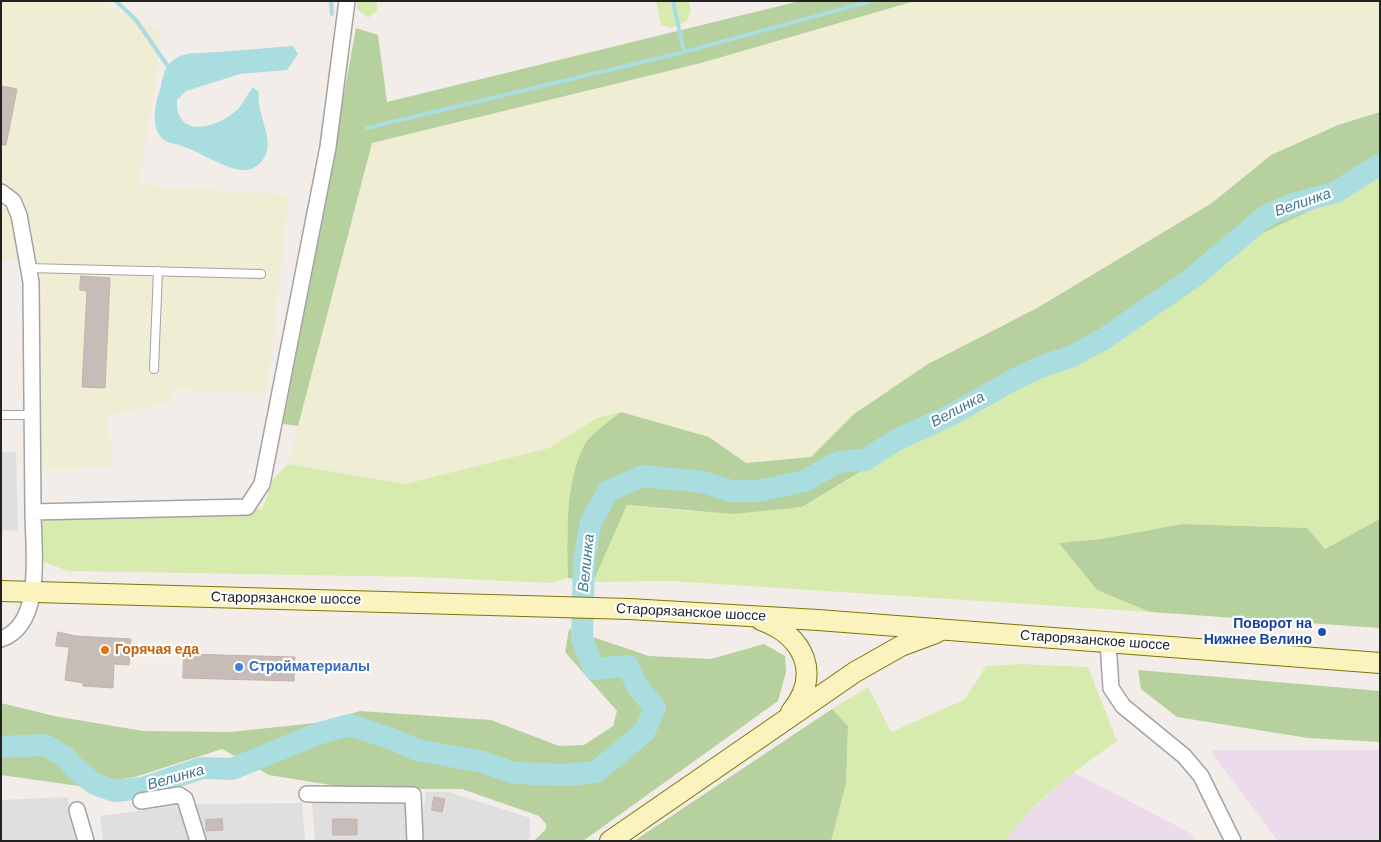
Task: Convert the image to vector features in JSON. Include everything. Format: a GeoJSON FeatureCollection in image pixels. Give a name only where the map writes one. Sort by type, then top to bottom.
{"type":"FeatureCollection","features":[{"type":"Feature","properties":{"kind":"main road","name":"Старорязанское шоссе"},"geometry":{"type":"LineString","coordinates":[[1,590],[629,609],[818,620],[1380,663]]}},
{"type":"Feature","properties":{"kind":"main road"},"geometry":{"type":"LineString","coordinates":[[750,616],[785,632],[796,641],[803,655]]}},
{"type":"Feature","properties":{"kind":"main road"},"geometry":{"type":"LineString","coordinates":[[784,720],[804,692],[807,678],[802,643],[804,634],[818,620]]}},
{"type":"Feature","properties":{"kind":"main road"},"geometry":{"type":"LineString","coordinates":[[869,664],[875,647],[871,624]]}},
{"type":"Feature","properties":{"kind":"main road"},"geometry":{"type":"LineString","coordinates":[[610,841],[784,720],[869,664],[916,639],[950,630]]}},
{"type":"Feature","properties":{"kind":"street"},"geometry":{"type":"LineString","coordinates":[[33,512],[247,507],[262,484],[328,147],[347,1]]}},
{"type":"Feature","properties":{"kind":"street"},"geometry":{"type":"LineString","coordinates":[[1,192],[13,201],[19,216],[31,282],[33,512],[33,592],[21,625],[14,633],[1,639]]}},
{"type":"Feature","properties":{"kind":"street"},"geometry":{"type":"LineString","coordinates":[[1108,642],[1110,688],[1123,706],[1184,756],[1201,776],[1233,841]]}},
{"type":"Feature","properties":{"kind":"street"},"geometry":{"type":"LineString","coordinates":[[308,794],[413,795],[415,841]]}},
{"type":"Feature","properties":{"kind":"street"},"geometry":{"type":"LineString","coordinates":[[141,801],[179,796],[185,800],[198,841]]}},
{"type":"Feature","properties":{"kind":"street"},"geometry":{"type":"LineString","coordinates":[[76,810],[86,841]]}},
{"type":"Feature","properties":{"kind":"lane"},"geometry":{"type":"LineString","coordinates":[[28,268],[261,274]]}},
{"type":"Feature","properties":{"kind":"lane"},"geometry":{"type":"LineString","coordinates":[[154,369],[158,271]]}},
{"type":"Feature","properties":{"kind":"lane"},"geometry":{"type":"LineString","coordinates":[[4,415],[32,416]]}},
{"type":"Feature","properties":{"kind":"shaded area"},"geometry":{"type":"Polygon","coordinates":[[[1,1],[98,1],[159,31],[158,67],[139,185],[289,195],[267,394],[173,389],[169,403],[107,416],[114,467],[43,470],[40,263],[1,259],[1,1]]]}},
{"type":"Feature","properties":{"kind":"shaded area"},"geometry":{"type":"Polygon","coordinates":[[[915,1],[1380,1],[1380,112],[1338,125],[1271,155],[1212,203],[1036,308],[928,364],[854,414],[811,457],[746,463],[709,437],[597,418],[549,448],[405,484],[288,464],[372,143],[701,63],[915,1]]]}},
{"type":"Feature","properties":{"kind":"shaded area"},"geometry":{"type":"Polygon","coordinates":[[[1,452],[16,452],[18,531],[3,530],[1,546],[1,452]]]}},
{"type":"Feature","properties":{"kind":"shaded area"},"geometry":{"type":"Polygon","coordinates":[[[1210,750],[1380,750],[1380,841],[1278,841],[1210,750]]]}},
{"type":"Feature","properties":{"kind":"shaded area"},"geometry":{"type":"Polygon","coordinates":[[[1073,772],[1192,834],[1194,841],[1005,841],[1016,825],[1073,772]]]}},
{"type":"Feature","properties":{"kind":"shaded area"},"geometry":{"type":"Polygon","coordinates":[[[426,792],[449,792],[530,818],[530,838],[525,841],[421,841],[420,832],[426,792]]]}},
{"type":"Feature","properties":{"kind":"shaded area"},"geometry":{"type":"Polygon","coordinates":[[[67,797],[80,841],[1,841],[1,800],[67,797]]]}},
{"type":"Feature","properties":{"kind":"shaded area"},"geometry":{"type":"Polygon","coordinates":[[[312,801],[407,801],[409,841],[315,841],[312,801]]]}},
{"type":"Feature","properties":{"kind":"shaded area"},"geometry":{"type":"Polygon","coordinates":[[[302,803],[305,841],[204,841],[193,804],[302,803]]]}},
{"type":"Feature","properties":{"kind":"shaded area"},"geometry":{"type":"Polygon","coordinates":[[[183,805],[189,841],[103,841],[100,816],[183,805]]]}},
{"type":"Feature","properties":{"kind":"green space"},"geometry":{"type":"Polygon","coordinates":[[[357,1],[377,1],[377,11],[368,18],[357,9],[357,1]]]}},
{"type":"Feature","properties":{"kind":"green space"},"geometry":{"type":"Polygon","coordinates":[[[656,1],[689,1],[691,10],[687,21],[671,28],[661,25],[656,1]]]}},
{"type":"Feature","properties":{"kind":"green space"},"geometry":{"type":"Polygon","coordinates":[[[800,1],[915,1],[701,63],[372,143],[298,426],[283,424],[356,28],[378,35],[387,102],[800,1]]]}},
{"type":"Feature","properties":{"kind":"green space"},"geometry":{"type":"Polygon","coordinates":[[[1380,112],[1380,170],[1358,188],[1261,234],[1128,330],[911,441],[802,507],[734,514],[627,505],[593,582],[568,578],[568,511],[573,476],[584,446],[590,437],[621,412],[709,437],[746,463],[811,457],[854,414],[928,364],[1037,308],[1212,203],[1271,155],[1338,125],[1380,112]]]}},
{"type":"Feature","properties":{"kind":"green space"},"geometry":{"type":"Polygon","coordinates":[[[1380,170],[1380,519],[1325,549],[1307,528],[1182,524],[1101,539],[1060,543],[1097,590],[1150,612],[671,581],[593,582],[627,505],[687,511],[802,507],[911,441],[1128,330],[1261,234],[1358,188],[1380,170]]]}},
{"type":"Feature","properties":{"kind":"green space"},"geometry":{"type":"Polygon","coordinates":[[[621,412],[585,444],[567,530],[568,578],[550,583],[420,577],[68,571],[41,561],[34,526],[52,516],[262,509],[274,478],[288,464],[405,484],[549,448],[597,418],[621,412]]]}},
{"type":"Feature","properties":{"kind":"green space"},"geometry":{"type":"Polygon","coordinates":[[[1380,519],[1380,628],[1150,612],[1097,590],[1059,543],[1101,539],[1182,524],[1307,528],[1325,549],[1380,519]]]}},
{"type":"Feature","properties":{"kind":"green space"},"geometry":{"type":"Polygon","coordinates":[[[569,629],[649,656],[711,659],[764,644],[785,656],[786,672],[778,701],[583,841],[534,841],[546,829],[546,824],[539,816],[462,789],[355,789],[269,775],[222,749],[135,777],[79,786],[1,775],[1,703],[54,716],[143,731],[231,732],[324,722],[360,711],[491,720],[559,746],[584,745],[613,726],[617,711],[565,652],[569,629]]]}},
{"type":"Feature","properties":{"kind":"green space"},"geometry":{"type":"Polygon","coordinates":[[[1021,664],[1088,667],[1117,741],[1042,799],[1016,826],[1005,841],[831,841],[846,784],[848,726],[832,709],[868,687],[891,732],[964,700],[986,666],[1021,664]]]}},
{"type":"Feature","properties":{"kind":"green space"},"geometry":{"type":"Polygon","coordinates":[[[1138,670],[1380,691],[1380,742],[1308,738],[1177,717],[1141,689],[1138,670]]]}},
{"type":"Feature","properties":{"kind":"green space"},"geometry":{"type":"Polygon","coordinates":[[[832,709],[848,726],[846,784],[831,841],[634,841],[832,709]]]}},
{"type":"Feature","properties":{"kind":"water"},"geometry":{"type":"Polygon","coordinates":[[[293,46],[298,54],[287,70],[240,74],[186,91],[177,100],[178,113],[183,121],[199,127],[219,122],[229,116],[242,104],[253,87],[259,92],[260,109],[268,145],[262,161],[258,165],[247,170],[235,169],[168,142],[161,137],[156,126],[156,106],[165,72],[175,58],[194,53],[293,46]]]}},
{"type":"Feature","properties":{"kind":"building"},"geometry":{"type":"Polygon","coordinates":[[[1,86],[17,89],[6,145],[1,145],[1,86]]]}},
{"type":"Feature","properties":{"kind":"building"},"geometry":{"type":"Polygon","coordinates":[[[81,276],[110,278],[105,388],[82,387],[87,291],[80,290],[81,276]]]}},
{"type":"Feature","properties":{"kind":"building"},"geometry":{"type":"Polygon","coordinates":[[[58,632],[75,636],[131,639],[129,665],[114,664],[113,688],[83,686],[83,683],[65,680],[69,647],[56,646],[58,632]]]}},
{"type":"Feature","properties":{"kind":"building"},"geometry":{"type":"Polygon","coordinates":[[[184,654],[295,657],[294,681],[183,678],[184,654]]]}},
{"type":"Feature","properties":{"kind":"building"},"geometry":{"type":"Polygon","coordinates":[[[434,797],[445,799],[442,812],[432,810],[434,797]]]}},
{"type":"Feature","properties":{"kind":"building"},"geometry":{"type":"Polygon","coordinates":[[[222,819],[223,830],[206,831],[206,820],[222,819]]]}},
{"type":"Feature","properties":{"kind":"building"},"geometry":{"type":"Polygon","coordinates":[[[333,819],[357,819],[357,835],[333,835],[333,819]]]}},
{"type":"Feature","properties":{"kind":"waterway"},"geometry":{"type":"LineString","coordinates":[[116,1],[136,20],[167,65]]}},
{"type":"Feature","properties":{"kind":"waterway"},"geometry":{"type":"LineString","coordinates":[[331,1],[332,14]]}},
{"type":"Feature","properties":{"kind":"waterway"},"geometry":{"type":"LineString","coordinates":[[673,1],[684,52]]}},
{"type":"Feature","properties":{"kind":"waterway"},"geometry":{"type":"LineString","coordinates":[[367,128],[684,52],[871,1]]}},
{"type":"Feature","properties":{"kind":"waterway","name":"Велинка"},"geometry":{"type":"LineString","coordinates":[[1,747],[45,745],[65,757],[77,770],[95,784],[115,791],[143,788],[202,768],[232,769],[320,733],[350,725],[392,739],[417,750],[483,762],[514,773],[566,775],[596,772],[644,732],[655,708],[637,686],[628,666],[594,669],[582,639],[584,561],[591,522],[608,491],[643,476],[703,482],[731,491],[757,491],[805,481],[838,462],[865,460],[896,440],[949,416],[1013,380],[1040,367],[1070,357],[1102,340],[1191,279],[1267,215],[1296,203],[1336,192],[1380,164]]}},
{"type":"Feature","properties":{"kind":"place","name":"Поворот на Нижнее Велино"},"geometry":{"type":"Point","coordinates":[1322,632]}},
{"type":"Feature","properties":{"kind":"place","name":"Горячая еда"},"geometry":{"type":"Point","coordinates":[105,650]}},
{"type":"Feature","properties":{"kind":"place","name":"Стройматериалы"},"geometry":{"type":"Point","coordinates":[239,667]}}]}
